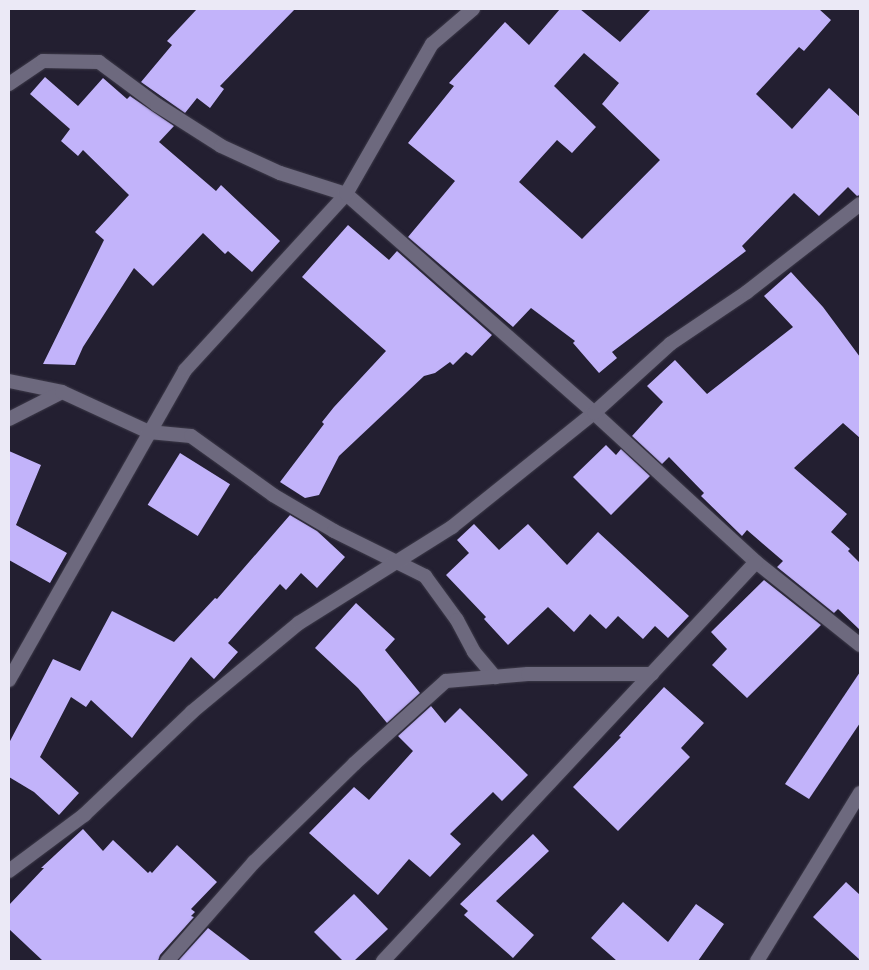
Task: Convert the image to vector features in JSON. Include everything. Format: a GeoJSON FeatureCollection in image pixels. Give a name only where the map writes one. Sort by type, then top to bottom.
{"type":"FeatureCollection","features":[{"type":"Feature","properties":{"kind":"street"},"geometry":{"type":"LineString","coordinates":[[9,680],[185,370],[346,194],[432,44],[473,9]]}},
{"type":"Feature","properties":{"kind":"street"},"geometry":{"type":"LineString","coordinates":[[9,84],[43,61],[99,62],[157,106],[221,146],[280,173],[346,194],[594,413],[756,562],[860,645]]}},
{"type":"Feature","properties":{"kind":"street"},"geometry":{"type":"LineString","coordinates":[[9,871],[84,815],[192,712],[299,623],[452,527],[594,413],[670,344],[747,292],[860,204]]}},
{"type":"Feature","properties":{"kind":"street"},"geometry":{"type":"LineString","coordinates":[[9,381],[62,392],[149,432],[191,436],[273,495],[394,562],[425,576],[457,620],[474,652],[495,677]]}},
{"type":"Feature","properties":{"kind":"street"},"geometry":{"type":"LineString","coordinates":[[9,419],[62,392]]}},
{"type":"Feature","properties":{"kind":"street"},"geometry":{"type":"LineString","coordinates":[[383,961],[756,562]]}},
{"type":"Feature","properties":{"kind":"street"},"geometry":{"type":"LineString","coordinates":[[167,961],[254,862],[354,764],[446,681],[528,674],[652,674]]}},
{"type":"Feature","properties":{"kind":"street"},"geometry":{"type":"LineString","coordinates":[[757,961],[860,793]]}},
{"type":"Feature","properties":{"kind":"building"},"geometry":{"type":"Polygon","coordinates":[[[197,9],[295,9],[220,86],[224,89],[210,108],[197,98],[185,113],[141,82],[172,45],[167,41],[197,9]]]}},
{"type":"Feature","properties":{"kind":"building"},"geometry":{"type":"Polygon","coordinates":[[[560,9],[580,9],[620,42],[651,9],[819,9],[831,20],[804,51],[799,47],[756,94],[792,129],[829,88],[860,117],[860,195],[857,196],[848,187],[819,216],[794,193],[742,246],[746,251],[612,352],[617,358],[599,373],[573,343],[575,341],[531,308],[513,327],[408,237],[455,181],[408,143],[454,86],[449,83],[505,22],[529,45],[560,9]],[[584,53],[554,86],[596,127],[572,153],[557,140],[519,182],[582,239],[660,160],[602,104],[619,83],[584,53]]]}},
{"type":"Feature","properties":{"kind":"building"},"geometry":{"type":"Polygon","coordinates":[[[45,77],[78,106],[103,78],[127,99],[130,96],[174,126],[159,142],[216,191],[221,185],[280,241],[252,272],[228,251],[225,254],[203,233],[153,286],[134,268],[83,347],[75,365],[43,364],[104,240],[95,232],[129,195],[83,150],[78,156],[61,141],[70,129],[30,94],[45,77]]]}},
{"type":"Feature","properties":{"kind":"building"},"geometry":{"type":"Polygon","coordinates":[[[348,225],[389,260],[397,251],[492,335],[472,356],[466,352],[453,365],[450,362],[435,373],[424,376],[339,456],[319,495],[305,498],[280,482],[324,424],[322,422],[334,407],[386,351],[302,277],[348,225]]]}},
{"type":"Feature","properties":{"kind":"building"},"geometry":{"type":"Polygon","coordinates":[[[791,272],[823,307],[860,357],[860,438],[843,423],[794,468],[847,514],[831,532],[850,549],[848,551],[860,563],[860,630],[838,609],[834,613],[777,567],[783,561],[747,530],[742,536],[701,496],[704,493],[669,457],[662,464],[632,436],[663,402],[647,386],[675,360],[707,394],[793,327],[764,296],[791,272]]]}},
{"type":"Feature","properties":{"kind":"building"},"geometry":{"type":"Polygon","coordinates":[[[606,445],[616,455],[621,449],[650,476],[611,515],[573,477],[606,445]]]}},
{"type":"Feature","properties":{"kind":"building"},"geometry":{"type":"Polygon","coordinates":[[[9,451],[41,465],[16,525],[67,553],[50,583],[9,560],[9,451]]]}},
{"type":"Feature","properties":{"kind":"building"},"geometry":{"type":"Polygon","coordinates":[[[180,453],[230,484],[198,536],[148,505],[180,453]]]}},
{"type":"Feature","properties":{"kind":"building"},"geometry":{"type":"Polygon","coordinates":[[[290,515],[317,531],[345,557],[317,588],[301,573],[286,590],[280,584],[228,643],[238,652],[214,679],[191,657],[132,738],[91,700],[86,707],[71,697],[40,757],[79,793],[59,815],[34,792],[9,777],[9,743],[53,659],[80,671],[112,611],[174,642],[215,598],[217,599],[290,515]]]}},
{"type":"Feature","properties":{"kind":"building"},"geometry":{"type":"Polygon","coordinates":[[[474,524],[499,550],[528,524],[567,565],[598,532],[689,616],[668,638],[655,626],[643,639],[618,616],[606,629],[590,614],[574,632],[548,607],[508,645],[484,619],[486,617],[446,575],[469,553],[457,540],[474,524]]]}},
{"type":"Feature","properties":{"kind":"building"},"geometry":{"type":"Polygon","coordinates":[[[764,580],[821,625],[747,698],[712,665],[727,649],[711,632],[764,580]]]}},
{"type":"Feature","properties":{"kind":"building"},"geometry":{"type":"Polygon","coordinates":[[[356,603],[395,639],[385,650],[420,693],[387,723],[358,688],[315,648],[356,603]]]}},
{"type":"Feature","properties":{"kind":"building"},"geometry":{"type":"Polygon","coordinates":[[[860,672],[860,723],[809,799],[785,784],[860,672]]]}},
{"type":"Feature","properties":{"kind":"building"},"geometry":{"type":"Polygon","coordinates":[[[664,687],[704,723],[681,748],[690,757],[618,831],[573,787],[621,737],[619,736],[664,687]]]}},
{"type":"Feature","properties":{"kind":"building"},"geometry":{"type":"Polygon","coordinates":[[[431,706],[445,723],[460,708],[528,775],[502,801],[493,792],[450,834],[461,844],[430,877],[409,859],[378,895],[309,833],[354,787],[369,800],[413,751],[398,736],[431,706]]]}},
{"type":"Feature","properties":{"kind":"building"},"geometry":{"type":"Polygon","coordinates":[[[83,829],[103,851],[113,840],[148,873],[150,871],[152,873],[177,845],[217,882],[191,909],[195,912],[191,916],[194,917],[160,955],[158,961],[43,961],[9,929],[9,905],[44,868],[41,868],[83,829]]]}},
{"type":"Feature","properties":{"kind":"building"},"geometry":{"type":"Polygon","coordinates":[[[533,834],[549,851],[496,901],[534,935],[513,958],[464,915],[468,911],[460,904],[533,834]]]}},
{"type":"Feature","properties":{"kind":"building"},"geometry":{"type":"Polygon","coordinates":[[[846,882],[860,895],[860,960],[813,917],[846,882]]]}},
{"type":"Feature","properties":{"kind":"building"},"geometry":{"type":"Polygon","coordinates":[[[354,894],[388,929],[354,961],[343,961],[314,932],[354,894]]]}},
{"type":"Feature","properties":{"kind":"building"},"geometry":{"type":"Polygon","coordinates":[[[623,902],[668,942],[696,904],[724,924],[698,961],[617,961],[591,938],[623,902]]]}},
{"type":"Feature","properties":{"kind":"building"},"geometry":{"type":"Polygon","coordinates":[[[208,928],[251,961],[178,961],[208,928]]]}}]}
